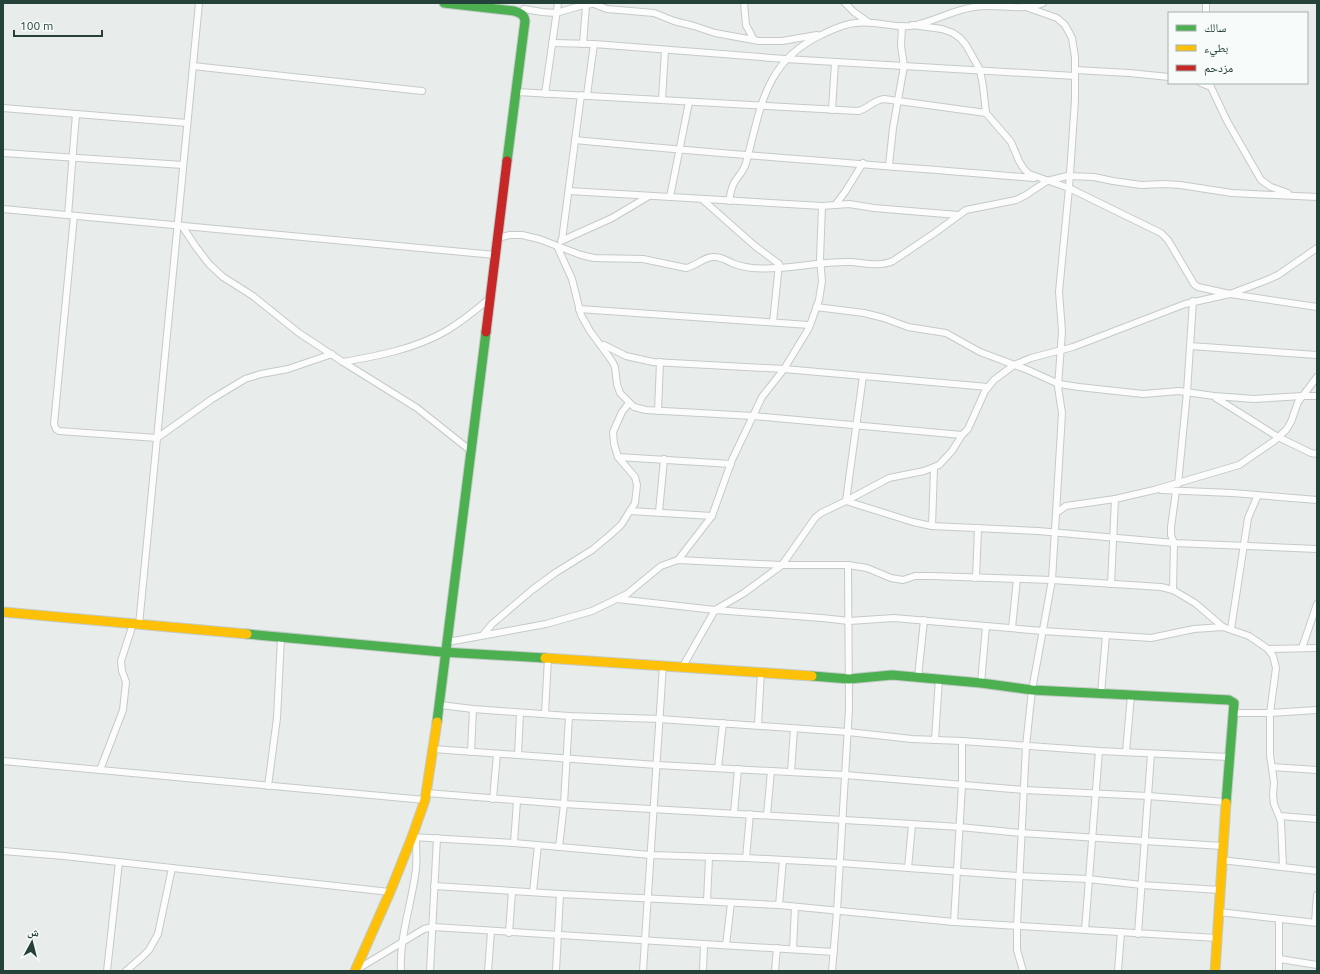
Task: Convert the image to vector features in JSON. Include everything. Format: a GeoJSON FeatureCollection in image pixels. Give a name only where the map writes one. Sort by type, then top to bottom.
{"type":"FeatureCollection","features":[{"type":"Feature","properties":{"kind":"street"},"geometry":{"type":"LineString","coordinates":[[100,770],[123,710],[126,682],[122,671],[121,661],[136,624],[180,226],[183,165],[199,3]]}},
{"type":"Feature","properties":{"kind":"street"},"geometry":{"type":"LineString","coordinates":[[444,3],[509,10],[524,9],[542,12],[556,12],[597,3],[607,9],[654,13],[674,21],[715,33],[754,40],[782,41],[823,34]]}},
{"type":"Feature","properties":{"kind":"street"},"geometry":{"type":"LineString","coordinates":[[545,94],[558,3]]}},
{"type":"Feature","properties":{"kind":"street"},"geometry":{"type":"LineString","coordinates":[[744,3],[746,25],[754,40]]}},
{"type":"Feature","properties":{"kind":"street"},"geometry":{"type":"LineString","coordinates":[[845,3],[854,12],[868,22]]}},
{"type":"Feature","properties":{"kind":"street"},"geometry":{"type":"LineString","coordinates":[[1026,7],[1043,3]]}},
{"type":"Feature","properties":{"kind":"street"},"geometry":{"type":"LineString","coordinates":[[583,44],[586,5]]}},
{"type":"Feature","properties":{"kind":"street"},"geometry":{"type":"LineString","coordinates":[[729,201],[733,185],[745,168],[761,106],[774,76],[786,59],[804,44],[823,34],[851,23],[868,22],[902,26],[912,25],[974,6],[991,5],[1026,7],[1057,18],[1066,25],[1072,38],[1075,73],[1075,100],[1070,176],[1059,292],[1062,331],[1059,384],[1062,413],[1052,580],[1032,690],[1026,746],[1017,925],[1017,950],[1023,971]]}},
{"type":"Feature","properties":{"kind":"street"},"geometry":{"type":"LineString","coordinates":[[355,971],[414,838],[426,797],[447,652],[495,256],[526,21],[524,9]]}},
{"type":"Feature","properties":{"kind":"street"},"geometry":{"type":"LineString","coordinates":[[912,25],[942,29],[953,33],[966,45],[980,70],[986,113],[1011,142],[1024,169],[1029,174],[1069,188],[1161,233],[1168,240],[1194,284],[1198,287],[1230,294],[1317,307]]}},
{"type":"Feature","properties":{"kind":"street"},"geometry":{"type":"LineString","coordinates":[[889,165],[893,128],[904,66],[901,46],[902,26]]}},
{"type":"Feature","properties":{"kind":"street"},"geometry":{"type":"LineString","coordinates":[[552,43],[594,44],[786,59],[904,66],[1075,73],[1129,73],[1168,77]]}},
{"type":"Feature","properties":{"kind":"street"},"geometry":{"type":"LineString","coordinates":[[562,240],[575,140],[594,44]]}},
{"type":"Feature","properties":{"kind":"street"},"geometry":{"type":"LineString","coordinates":[[662,100],[665,50]]}},
{"type":"Feature","properties":{"kind":"street"},"geometry":{"type":"LineString","coordinates":[[832,110],[835,62]]}},
{"type":"Feature","properties":{"kind":"street"},"geometry":{"type":"LineString","coordinates":[[193,66],[422,91]]}},
{"type":"Feature","properties":{"kind":"street"},"geometry":{"type":"LineString","coordinates":[[1210,85],[1227,121],[1261,180],[1271,187],[1295,195]]}},
{"type":"Feature","properties":{"kind":"street"},"geometry":{"type":"LineString","coordinates":[[517,92],[832,110],[862,110],[876,100],[880,100],[986,113]]}},
{"type":"Feature","properties":{"kind":"street"},"geometry":{"type":"LineString","coordinates":[[670,197],[689,102]]}},
{"type":"Feature","properties":{"kind":"street"},"geometry":{"type":"LineString","coordinates":[[3,108],[187,123]]}},
{"type":"Feature","properties":{"kind":"street"},"geometry":{"type":"LineString","coordinates":[[76,114],[72,158],[71,216],[54,424],[56,429],[59,431],[157,438],[212,399],[245,379],[261,374],[288,369],[332,354]]}},
{"type":"Feature","properties":{"kind":"street"},"geometry":{"type":"LineString","coordinates":[[575,140],[679,150],[889,165],[1037,178]]}},
{"type":"Feature","properties":{"kind":"street"},"geometry":{"type":"LineString","coordinates":[[3,153],[183,165]]}},
{"type":"Feature","properties":{"kind":"street"},"geometry":{"type":"LineString","coordinates":[[836,204],[863,163]]}},
{"type":"Feature","properties":{"kind":"street"},"geometry":{"type":"LineString","coordinates":[[498,238],[510,235],[522,235],[594,258],[643,260],[686,268],[692,267],[713,256],[746,267],[761,268],[780,268],[843,262],[875,264],[889,263],[970,208],[1016,200],[1026,196],[1047,181],[1070,176],[1094,177],[1128,184],[1180,185],[1232,193],[1317,197]]}},
{"type":"Feature","properties":{"kind":"street"},"geometry":{"type":"LineString","coordinates":[[569,191],[822,206],[849,204],[874,208],[958,215]]}},
{"type":"Feature","properties":{"kind":"street"},"geometry":{"type":"LineString","coordinates":[[554,245],[612,218],[650,196]]}},
{"type":"Feature","properties":{"kind":"street"},"geometry":{"type":"LineString","coordinates":[[704,200],[755,246],[779,263],[780,268],[773,322]]}},
{"type":"Feature","properties":{"kind":"street"},"geometry":{"type":"LineString","coordinates":[[678,560],[712,516],[731,464],[762,397],[784,369],[810,325],[820,295],[822,280],[820,264],[822,206]]}},
{"type":"Feature","properties":{"kind":"street"},"geometry":{"type":"LineString","coordinates":[[3,209],[495,256]]}},
{"type":"Feature","properties":{"kind":"street"},"geometry":{"type":"LineString","coordinates":[[180,226],[216,271],[253,296],[299,332],[343,362],[417,408],[471,451]]}},
{"type":"Feature","properties":{"kind":"street"},"geometry":{"type":"LineString","coordinates":[[554,245],[572,279],[579,309],[585,323],[615,367],[620,393],[629,403],[639,409],[753,416],[962,435]]}},
{"type":"Feature","properties":{"kind":"street"},"geometry":{"type":"LineString","coordinates":[[683,666],[715,610],[744,593],[782,565],[815,518],[821,513],[888,478],[934,468],[945,459],[968,429],[985,391],[994,380],[1014,365],[1031,358],[1061,351],[1081,344],[1193,301],[1230,294],[1268,280],[1278,275],[1317,248]]}},
{"type":"Feature","properties":{"kind":"street"},"geometry":{"type":"LineString","coordinates":[[343,362],[380,355],[429,339],[445,332],[490,298]]}},
{"type":"Feature","properties":{"kind":"street"},"geometry":{"type":"LineString","coordinates":[[1178,484],[1187,392],[1193,301]]}},
{"type":"Feature","properties":{"kind":"street"},"geometry":{"type":"LineString","coordinates":[[816,307],[858,312],[884,318],[904,326],[946,333],[980,352],[1059,384],[1143,394],[1175,391],[1214,396],[1267,399],[1317,396]]}},
{"type":"Feature","properties":{"kind":"street"},"geometry":{"type":"LineString","coordinates":[[579,309],[810,325]]}},
{"type":"Feature","properties":{"kind":"street"},"geometry":{"type":"LineString","coordinates":[[599,342],[616,352],[645,361],[784,369],[988,387]]}},
{"type":"Feature","properties":{"kind":"street"},"geometry":{"type":"LineString","coordinates":[[1190,346],[1317,355]]}},
{"type":"Feature","properties":{"kind":"street"},"geometry":{"type":"LineString","coordinates":[[658,411],[660,362]]}},
{"type":"Feature","properties":{"kind":"street"},"geometry":{"type":"LineString","coordinates":[[846,501],[863,376]]}},
{"type":"Feature","properties":{"kind":"street"},"geometry":{"type":"LineString","coordinates":[[1056,513],[1066,506],[1115,499],[1154,490],[1239,465],[1278,437],[1291,422],[1298,402],[1317,377]]}},
{"type":"Feature","properties":{"kind":"street"},"geometry":{"type":"LineString","coordinates":[[1214,396],[1278,437],[1311,453],[1317,454]]}},
{"type":"Feature","properties":{"kind":"street"},"geometry":{"type":"LineString","coordinates":[[483,635],[492,624],[555,572],[592,550],[621,525],[630,511],[635,503],[637,485],[635,477],[618,457],[614,444],[613,432],[622,412],[629,403]]}},
{"type":"Feature","properties":{"kind":"street"},"geometry":{"type":"LineString","coordinates":[[618,457],[731,464]]}},
{"type":"Feature","properties":{"kind":"street"},"geometry":{"type":"LineString","coordinates":[[659,512],[664,459]]}},
{"type":"Feature","properties":{"kind":"street"},"geometry":{"type":"LineString","coordinates":[[932,526],[934,468]]}},
{"type":"Feature","properties":{"kind":"street"},"geometry":{"type":"LineString","coordinates":[[1154,490],[1232,493],[1317,500]]}},
{"type":"Feature","properties":{"kind":"street"},"geometry":{"type":"LineString","coordinates":[[1173,590],[1174,543],[1171,535],[1171,527],[1176,491]]}},
{"type":"Feature","properties":{"kind":"street"},"geometry":{"type":"LineString","coordinates":[[1230,629],[1248,518],[1258,495]]}},
{"type":"Feature","properties":{"kind":"street"},"geometry":{"type":"LineString","coordinates":[[1111,584],[1115,499]]}},
{"type":"Feature","properties":{"kind":"street"},"geometry":{"type":"LineString","coordinates":[[846,501],[913,522],[932,526],[1054,533],[1174,543],[1317,549]]}},
{"type":"Feature","properties":{"kind":"street"},"geometry":{"type":"LineString","coordinates":[[630,511],[712,516]]}},
{"type":"Feature","properties":{"kind":"street"},"geometry":{"type":"LineString","coordinates":[[976,578],[978,528]]}},
{"type":"Feature","properties":{"kind":"street"},"geometry":{"type":"LineString","coordinates":[[448,642],[546,624],[592,611],[627,594],[661,566],[678,560],[782,565],[848,566],[867,568],[891,578],[903,580],[915,576],[1052,580],[1161,587],[1173,590],[1195,603],[1223,627]]}},
{"type":"Feature","properties":{"kind":"street"},"geometry":{"type":"LineString","coordinates":[[832,971],[849,709],[848,566]]}},
{"type":"Feature","properties":{"kind":"street"},"geometry":{"type":"LineString","coordinates":[[1012,628],[1018,579]]}},
{"type":"Feature","properties":{"kind":"street"},"geometry":{"type":"LineString","coordinates":[[617,599],[715,610],[849,621],[894,618],[1043,631],[1151,638],[1194,629],[1223,627],[1249,636],[1268,649],[1275,661],[1276,668],[1270,713],[1270,755],[1274,782],[1273,799],[1280,816],[1282,826],[1283,867]]}},
{"type":"Feature","properties":{"kind":"street"},"geometry":{"type":"LineString","coordinates":[[1302,648],[1317,604]]}},
{"type":"Feature","properties":{"kind":"street"},"geometry":{"type":"LineString","coordinates":[[3,612],[447,652],[683,666],[849,679],[892,675],[939,678],[1032,690],[1230,700],[1234,703],[1221,860],[1215,971]]}},
{"type":"Feature","properties":{"kind":"street"},"geometry":{"type":"LineString","coordinates":[[918,677],[924,620]]}},
{"type":"Feature","properties":{"kind":"street"},"geometry":{"type":"LineString","coordinates":[[981,683],[986,626]]}},
{"type":"Feature","properties":{"kind":"street"},"geometry":{"type":"LineString","coordinates":[[1101,694],[1106,635]]}},
{"type":"Feature","properties":{"kind":"street"},"geometry":{"type":"LineString","coordinates":[[268,786],[277,718],[281,638]]}},
{"type":"Feature","properties":{"kind":"street"},"geometry":{"type":"LineString","coordinates":[[1268,649],[1317,648]]}},
{"type":"Feature","properties":{"kind":"street"},"geometry":{"type":"LineString","coordinates":[[545,714],[548,658]]}},
{"type":"Feature","properties":{"kind":"street"},"geometry":{"type":"LineString","coordinates":[[643,971],[663,665]]}},
{"type":"Feature","properties":{"kind":"street"},"geometry":{"type":"LineString","coordinates":[[758,726],[761,672]]}},
{"type":"Feature","properties":{"kind":"street"},"geometry":{"type":"LineString","coordinates":[[935,740],[939,678]]}},
{"type":"Feature","properties":{"kind":"street"},"geometry":{"type":"LineString","coordinates":[[1126,752],[1131,696]]}},
{"type":"Feature","properties":{"kind":"street"},"geometry":{"type":"LineString","coordinates":[[440,705],[520,713],[659,719],[848,732],[912,739],[1151,754],[1229,757]]}},
{"type":"Feature","properties":{"kind":"street"},"geometry":{"type":"LineString","coordinates":[[471,752],[473,709]]}},
{"type":"Feature","properties":{"kind":"street"},"geometry":{"type":"LineString","coordinates":[[1233,713],[1270,713],[1317,710]]}},
{"type":"Feature","properties":{"kind":"street"},"geometry":{"type":"LineString","coordinates":[[518,755],[520,713]]}},
{"type":"Feature","properties":{"kind":"street"},"geometry":{"type":"LineString","coordinates":[[560,847],[569,716]]}},
{"type":"Feature","properties":{"kind":"street"},"geometry":{"type":"LineString","coordinates":[[718,768],[722,723]]}},
{"type":"Feature","properties":{"kind":"street"},"geometry":{"type":"LineString","coordinates":[[791,772],[794,729]]}},
{"type":"Feature","properties":{"kind":"street"},"geometry":{"type":"LineString","coordinates":[[954,922],[962,785],[962,741]]}},
{"type":"Feature","properties":{"kind":"street"},"geometry":{"type":"LineString","coordinates":[[434,749],[657,765],[845,775],[1024,790],[1148,796],[1226,802]]}},
{"type":"Feature","properties":{"kind":"street"},"geometry":{"type":"LineString","coordinates":[[1085,930],[1099,751]]}},
{"type":"Feature","properties":{"kind":"street"},"geometry":{"type":"LineString","coordinates":[[493,799],[497,754]]}},
{"type":"Feature","properties":{"kind":"street"},"geometry":{"type":"LineString","coordinates":[[1138,934],[1151,754]]}},
{"type":"Feature","properties":{"kind":"street"},"geometry":{"type":"LineString","coordinates":[[3,761],[268,786],[426,797],[493,799],[653,810],[734,813],[960,827],[1021,833],[1222,846]]}},
{"type":"Feature","properties":{"kind":"street"},"geometry":{"type":"LineString","coordinates":[[1272,767],[1317,770]]}},
{"type":"Feature","properties":{"kind":"street"},"geometry":{"type":"LineString","coordinates":[[734,813],[738,770]]}},
{"type":"Feature","properties":{"kind":"street"},"geometry":{"type":"LineString","coordinates":[[767,815],[770,771]]}},
{"type":"Feature","properties":{"kind":"street"},"geometry":{"type":"LineString","coordinates":[[514,843],[516,801]]}},
{"type":"Feature","properties":{"kind":"street"},"geometry":{"type":"LineString","coordinates":[[746,858],[750,814]]}},
{"type":"Feature","properties":{"kind":"street"},"geometry":{"type":"LineString","coordinates":[[1280,816],[1317,819]]}},
{"type":"Feature","properties":{"kind":"street"},"geometry":{"type":"LineString","coordinates":[[908,868],[912,825]]}},
{"type":"Feature","properties":{"kind":"street"},"geometry":{"type":"LineString","coordinates":[[414,838],[514,843],[651,855],[840,863],[1020,876],[1088,879],[1142,885],[1220,890]]}},
{"type":"Feature","properties":{"kind":"street"},"geometry":{"type":"LineString","coordinates":[[401,971],[402,942],[416,867],[414,838]]}},
{"type":"Feature","properties":{"kind":"street"},"geometry":{"type":"LineString","coordinates":[[430,971],[437,838]]}},
{"type":"Feature","properties":{"kind":"street"},"geometry":{"type":"LineString","coordinates":[[533,892],[538,845]]}},
{"type":"Feature","properties":{"kind":"street"},"geometry":{"type":"LineString","coordinates":[[3,851],[119,862],[390,892]]}},
{"type":"Feature","properties":{"kind":"street"},"geometry":{"type":"LineString","coordinates":[[708,901],[709,858]]}},
{"type":"Feature","properties":{"kind":"street"},"geometry":{"type":"LineString","coordinates":[[779,905],[783,860]]}},
{"type":"Feature","properties":{"kind":"street"},"geometry":{"type":"LineString","coordinates":[[1221,860],[1317,871]]}},
{"type":"Feature","properties":{"kind":"street"},"geometry":{"type":"LineString","coordinates":[[107,971],[119,862]]}},
{"type":"Feature","properties":{"kind":"street"},"geometry":{"type":"LineString","coordinates":[[126,971],[149,950],[156,939],[161,923],[172,868]]}},
{"type":"Feature","properties":{"kind":"street"},"geometry":{"type":"LineString","coordinates":[[434,886],[795,906],[837,912],[954,922],[1217,938]]}},
{"type":"Feature","properties":{"kind":"street"},"geometry":{"type":"LineString","coordinates":[[509,933],[512,890]]}},
{"type":"Feature","properties":{"kind":"street"},"geometry":{"type":"LineString","coordinates":[[556,971],[560,894]]}},
{"type":"Feature","properties":{"kind":"street"},"geometry":{"type":"LineString","coordinates":[[1219,912],[1316,923],[1317,895]]}},
{"type":"Feature","properties":{"kind":"street"},"geometry":{"type":"LineString","coordinates":[[726,944],[731,903]]}},
{"type":"Feature","properties":{"kind":"street"},"geometry":{"type":"LineString","coordinates":[[792,948],[795,906]]}},
{"type":"Feature","properties":{"kind":"street"},"geometry":{"type":"LineString","coordinates":[[1279,919],[1279,971]]}},
{"type":"Feature","properties":{"kind":"street"},"geometry":{"type":"LineString","coordinates":[[355,971],[424,929],[433,927],[491,932],[726,944],[834,952]]}},
{"type":"Feature","properties":{"kind":"street"},"geometry":{"type":"LineString","coordinates":[[488,971],[491,932]]}},
{"type":"Feature","properties":{"kind":"street"},"geometry":{"type":"LineString","coordinates":[[1118,971],[1121,932]]}},
{"type":"Feature","properties":{"kind":"street"},"geometry":{"type":"LineString","coordinates":[[703,971],[704,944]]}},
{"type":"Feature","properties":{"kind":"street"},"geometry":{"type":"LineString","coordinates":[[775,971],[777,948]]}},
{"type":"Feature","properties":{"kind":"street"},"geometry":{"type":"LineString","coordinates":[[1280,959],[1317,965]]}},
{"type":"Feature","properties":{"kind":"traffic: fast"},"geometry":{"type":"LineString","coordinates":[[444,3],[514,11],[524,17],[525,21],[507,161]]}},
{"type":"Feature","properties":{"kind":"traffic: fast"},"geometry":{"type":"LineString","coordinates":[[437,722],[486,332]]}},
{"type":"Feature","properties":{"kind":"traffic: fast"},"geometry":{"type":"LineString","coordinates":[[247,634],[442,652],[545,658]]}},
{"type":"Feature","properties":{"kind":"traffic: fast"},"geometry":{"type":"LineString","coordinates":[[812,676],[849,679],[892,675],[981,683],[1032,690],[1229,700],[1234,703],[1226,803]]}},
{"type":"Feature","properties":{"kind":"traffic: slow"},"geometry":{"type":"LineString","coordinates":[[3,612],[247,634]]}},
{"type":"Feature","properties":{"kind":"traffic: slow"},"geometry":{"type":"LineString","coordinates":[[545,658],[812,676]]}},
{"type":"Feature","properties":{"kind":"traffic: slow"},"geometry":{"type":"LineString","coordinates":[[355,971],[390,892],[425,800],[437,722]]}},
{"type":"Feature","properties":{"kind":"traffic: slow"},"geometry":{"type":"LineString","coordinates":[[1215,971],[1226,803]]}},
{"type":"Feature","properties":{"kind":"traffic: jam"},"geometry":{"type":"LineString","coordinates":[[486,332],[507,161]]}}]}
